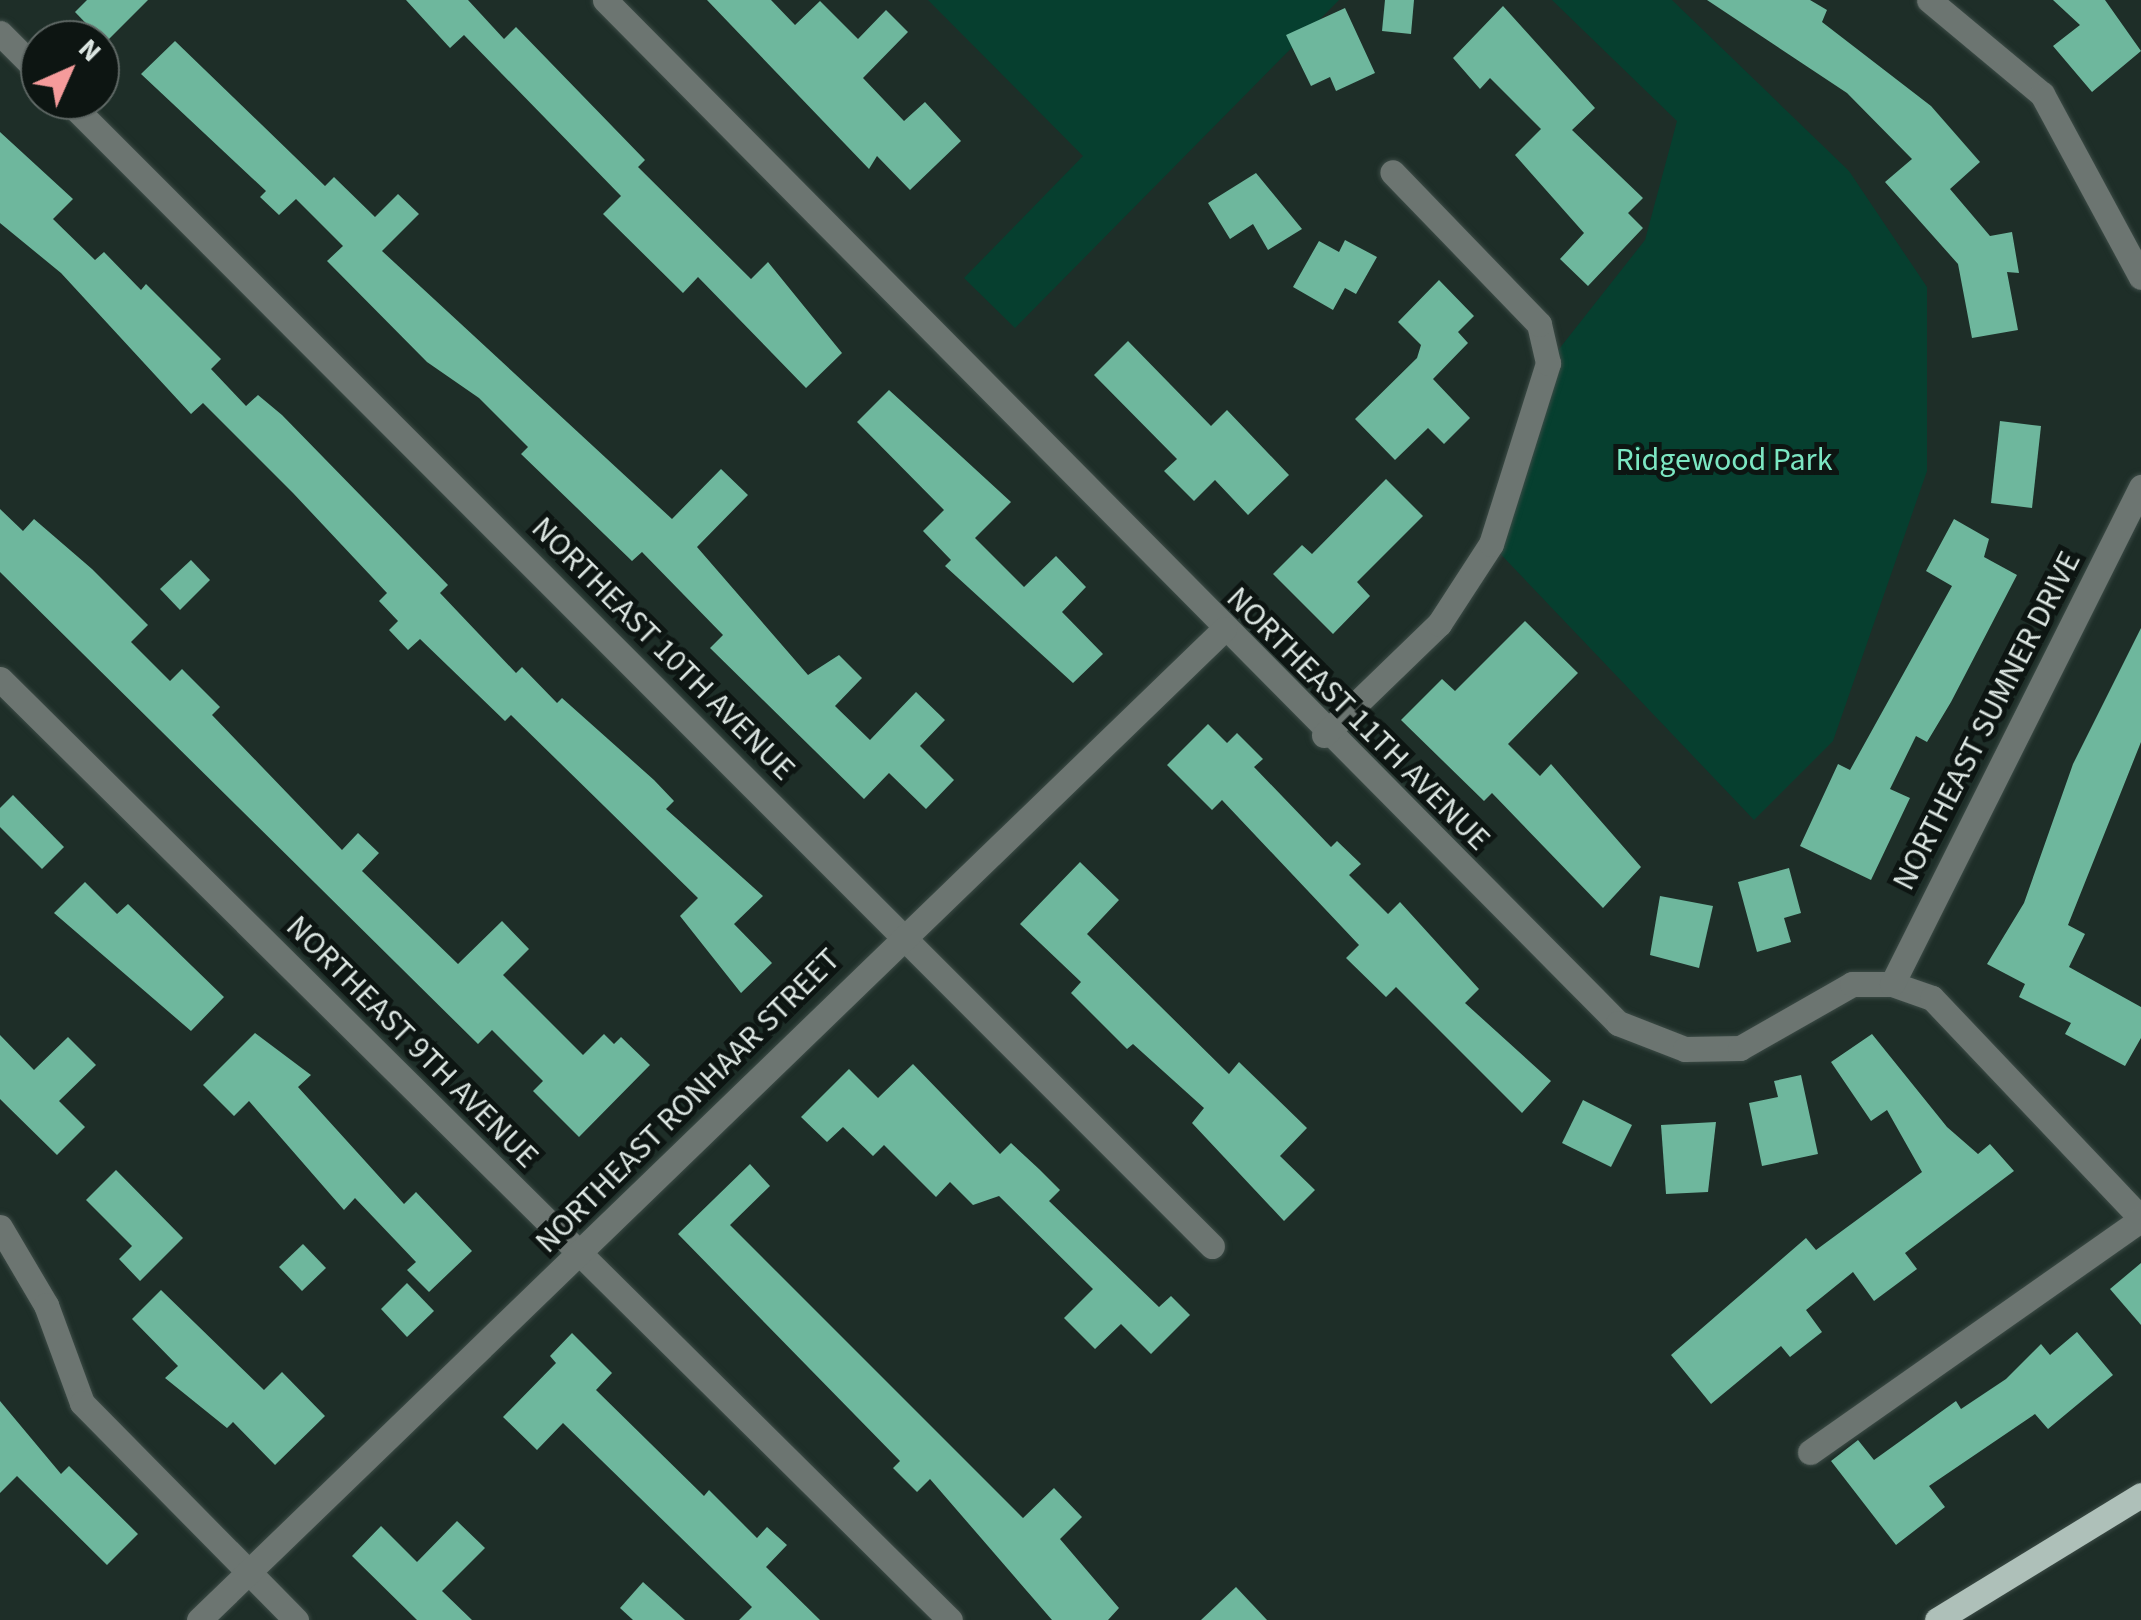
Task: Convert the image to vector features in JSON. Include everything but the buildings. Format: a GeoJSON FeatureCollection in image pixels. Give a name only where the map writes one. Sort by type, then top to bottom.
{"type":"FeatureCollection","features":[{"type":"Feature","properties":{"kind":"main road"},"geometry":{"type":"LineString","coordinates":[[1937,1620],[2141,1495]]}},
{"type":"Feature","properties":{"kind":"street","name":"NORTHEAST 11TH AVENUE"},"geometry":{"type":"LineString","coordinates":[[605,0],[1324,735],[1618,1023],[1685,1050],[1740,1048],[1852,984],[1892,984],[1932,998],[2141,1218]]}},
{"type":"Feature","properties":{"kind":"street"},"geometry":{"type":"LineString","coordinates":[[1929,0],[2042,94],[2141,277]]}},
{"type":"Feature","properties":{"kind":"street"},"geometry":{"type":"LineString","coordinates":[[0,34],[20,54]]}},
{"type":"Feature","properties":{"kind":"street","name":"NORTHEAST 10TH AVENUE"},"geometry":{"type":"LineString","coordinates":[[87,120],[1212,1246]]}},
{"type":"Feature","properties":{"kind":"street"},"geometry":{"type":"LineString","coordinates":[[1324,735],[1438,624],[1491,544],[1548,363],[1538,324],[1392,172]]}},
{"type":"Feature","properties":{"kind":"street","name":"NORTHEAST SUMNER DRIVE"},"geometry":{"type":"LineString","coordinates":[[1892,984],[2141,487]]}},
{"type":"Feature","properties":{"kind":"street","name":"NORTHEAST RONHAAR STREET"},"geometry":{"type":"LineString","coordinates":[[199,1620],[580,1255],[903,934],[1224,629]]}},
{"type":"Feature","properties":{"kind":"street","name":"NORTHEAST 9TH AVENUE"},"geometry":{"type":"LineString","coordinates":[[0,679],[950,1620]]}},
{"type":"Feature","properties":{"kind":"street"},"geometry":{"type":"LineString","coordinates":[[1810,1452],[2141,1218]]}},
{"type":"Feature","properties":{"kind":"street"},"geometry":{"type":"LineString","coordinates":[[0,1227],[46,1305],[82,1403],[296,1620]]}},
{"type":"Feature","properties":{"kind":"green space"},"geometry":{"type":"Polygon","coordinates":[[[928,0],[1339,0],[1015,328],[964,278],[1083,156],[928,0]]]}},
{"type":"Feature","properties":{"kind":"green space","name":"Ridgewood Park"},"geometry":{"type":"Polygon","coordinates":[[[1552,0],[1672,0],[1849,171],[1927,287],[1927,471],[1833,741],[1754,820],[1491,544],[1548,363],[1645,240],[1677,121],[1552,0]]]}}]}
